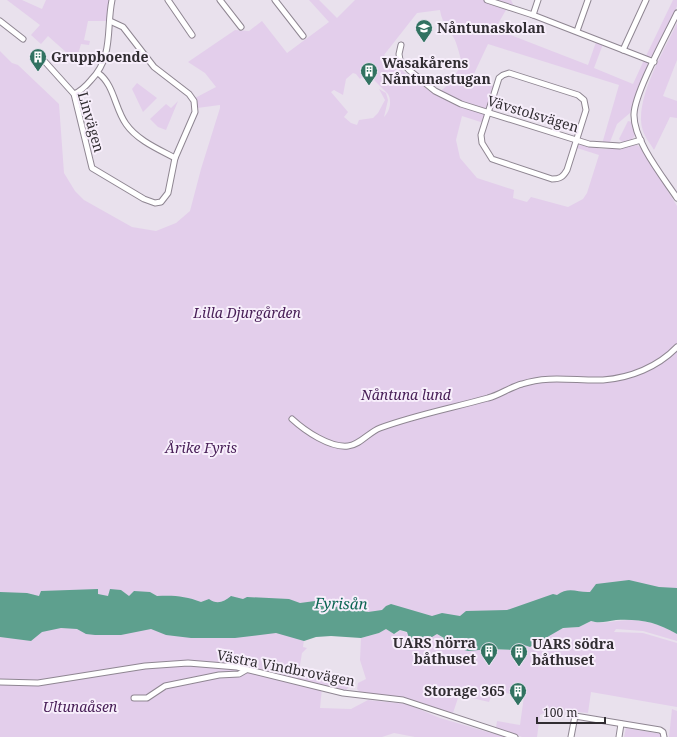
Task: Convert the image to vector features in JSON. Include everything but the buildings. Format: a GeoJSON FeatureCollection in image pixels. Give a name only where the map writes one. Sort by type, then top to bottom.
{"type":"FeatureCollection","features":[{"type":"Feature","properties":{"kind":"street"},"geometry":{"type":"LineString","coordinates":[[74,94],[80,91],[98,73],[108,45],[112,0]]}},
{"type":"Feature","properties":{"kind":"street"},"geometry":{"type":"LineString","coordinates":[[168,0],[192,35]]}},
{"type":"Feature","properties":{"kind":"street"},"geometry":{"type":"LineString","coordinates":[[220,0],[241,27]]}},
{"type":"Feature","properties":{"kind":"street"},"geometry":{"type":"LineString","coordinates":[[275,0],[303,36]]}},
{"type":"Feature","properties":{"kind":"street"},"geometry":{"type":"LineString","coordinates":[[487,0],[577,31],[654,62]]}},
{"type":"Feature","properties":{"kind":"street"},"geometry":{"type":"LineString","coordinates":[[533,15],[538,0]]}},
{"type":"Feature","properties":{"kind":"street"},"geometry":{"type":"LineString","coordinates":[[577,31],[588,0]]}},
{"type":"Feature","properties":{"kind":"street"},"geometry":{"type":"LineString","coordinates":[[623,50],[646,0]]}},
{"type":"Feature","properties":{"kind":"street"},"geometry":{"type":"LineString","coordinates":[[677,13],[639,94],[634,114],[641,140],[677,198]]}},
{"type":"Feature","properties":{"kind":"street"},"geometry":{"type":"LineString","coordinates":[[0,21],[23,39]]}},
{"type":"Feature","properties":{"kind":"street","name":"Linvägen"},"geometry":{"type":"LineString","coordinates":[[38,54],[74,94],[91,164],[96,171],[144,199],[155,203],[162,201],[168,193],[175,158],[192,121],[195,109],[194,101],[186,91],[154,67],[123,27],[110,21]]}},
{"type":"Feature","properties":{"kind":"street","name":"Vävstolsvägen"},"geometry":{"type":"LineString","coordinates":[[401,45],[399,54],[400,60],[409,70],[435,91],[461,104],[589,144],[620,146],[641,140]]}},
{"type":"Feature","properties":{"kind":"street"},"geometry":{"type":"LineString","coordinates":[[98,73],[107,82],[124,122],[132,132],[175,158]]}},
{"type":"Feature","properties":{"kind":"street"},"geometry":{"type":"LineString","coordinates":[[509,74],[582,97],[586,103],[586,110],[576,140],[564,176],[558,179],[552,179],[492,159],[482,143],[481,135],[499,78],[503,75],[509,74]]}},
{"type":"Feature","properties":{"kind":"street"},"geometry":{"type":"LineString","coordinates":[[292,419],[300,427],[318,438],[339,445],[349,446],[379,428],[490,397],[522,384],[553,378],[615,378],[645,370],[658,363],[677,348]]}},
{"type":"Feature","properties":{"kind":"street","name":"Västra Vindbrovägen"},"geometry":{"type":"LineString","coordinates":[[0,682],[38,683],[145,666],[188,663],[246,670],[343,693],[403,700],[515,737]]}},
{"type":"Feature","properties":{"kind":"street"},"geometry":{"type":"LineString","coordinates":[[134,698],[147,698],[165,686],[219,676],[239,674],[246,670]]}},
{"type":"Feature","properties":{"kind":"street"},"geometry":{"type":"LineString","coordinates":[[571,737],[575,716],[655,729],[664,734]]}},
{"type":"Feature","properties":{"kind":"street"},"geometry":{"type":"LineString","coordinates":[[619,737],[621,724]]}},
{"type":"Feature","properties":{"kind":"green space"},"geometry":{"type":"Polygon","coordinates":[[[7,0],[22,0],[42,9],[46,0],[110,0],[107,21],[88,21],[84,40],[90,41],[89,45],[81,44],[76,61],[48,36],[41,44],[31,35],[40,25],[7,0]]]}},
{"type":"Feature","properties":{"kind":"green space","name":"Årike Fyris"},"geometry":{"type":"Polygon","coordinates":[[[309,0],[319,0],[337,18],[355,0],[511,0],[514,6],[506,10],[495,29],[588,65],[596,42],[603,44],[594,68],[633,84],[644,60],[647,62],[648,68],[639,87],[630,113],[617,124],[610,142],[607,144],[602,144],[619,85],[488,44],[472,78],[499,88],[487,124],[462,116],[456,140],[460,158],[477,178],[514,190],[513,198],[527,202],[531,197],[568,207],[583,199],[587,193],[599,155],[577,148],[577,146],[586,145],[606,149],[637,145],[642,149],[677,206],[677,609],[492,627],[307,617],[303,647],[307,648],[302,653],[299,671],[321,680],[350,686],[346,690],[297,680],[322,688],[320,708],[351,709],[368,700],[407,704],[440,718],[505,737],[415,737],[394,733],[382,737],[0,737],[0,51],[12,63],[18,65],[59,104],[64,173],[75,191],[84,200],[132,227],[156,231],[176,223],[190,211],[220,108],[220,105],[197,108],[195,98],[216,87],[205,73],[188,62],[235,30],[249,31],[262,21],[287,53],[329,22],[309,0]],[[440,10],[417,13],[384,55],[410,77],[436,95],[450,83],[462,64],[455,40],[444,23],[440,10]],[[361,67],[363,76],[360,79],[353,73],[346,79],[343,95],[334,90],[331,92],[348,112],[344,117],[351,123],[357,125],[359,120],[373,118],[378,113],[385,100],[379,89],[386,93],[388,100],[384,117],[390,106],[388,94],[361,67]]]}},
{"type":"Feature","properties":{"kind":"green space"},"geometry":{"type":"Polygon","coordinates":[[[673,0],[677,0],[677,6],[655,55],[649,57],[646,56],[673,0]]]}},
{"type":"Feature","properties":{"kind":"green space"},"geometry":{"type":"Polygon","coordinates":[[[677,23],[677,60],[663,96],[677,101],[677,118],[670,117],[654,150],[643,131],[641,119],[642,105],[651,76],[677,23]]]}},
{"type":"Feature","properties":{"kind":"green space"},"geometry":{"type":"Polygon","coordinates":[[[137,83],[157,98],[143,112],[132,89],[137,83]]]}},
{"type":"Feature","properties":{"kind":"green space"},"geometry":{"type":"Polygon","coordinates":[[[178,101],[166,130],[158,127],[150,119],[166,104],[171,108],[178,101]]]}},
{"type":"Feature","properties":{"kind":"green space"},"geometry":{"type":"Polygon","coordinates":[[[628,121],[632,122],[635,135],[631,141],[623,143],[619,139],[628,121]]]}},
{"type":"Feature","properties":{"kind":"green space"},"geometry":{"type":"Polygon","coordinates":[[[629,620],[654,624],[677,634],[677,641],[643,631],[616,629],[614,632],[643,633],[677,643],[677,707],[591,692],[588,713],[550,709],[540,715],[537,737],[522,737],[496,728],[497,721],[520,725],[524,696],[493,691],[489,702],[459,695],[453,713],[404,698],[360,692],[357,689],[358,683],[366,679],[360,660],[361,638],[379,633],[386,629],[396,634],[400,630],[422,639],[424,636],[437,634],[444,639],[444,643],[437,645],[441,647],[447,645],[468,651],[490,649],[513,650],[563,628],[579,627],[591,621],[605,622],[629,620]]]}},
{"type":"Feature","properties":{"kind":"green space"},"geometry":{"type":"Polygon","coordinates":[[[672,709],[677,711],[677,737],[669,737],[672,709]]]}},
{"type":"Feature","properties":{"kind":"green space"},"geometry":{"type":"Polygon","coordinates":[[[626,728],[661,734],[661,737],[624,737],[626,728]]]}},
{"type":"Feature","properties":{"kind":"shaded area"},"geometry":{"type":"Polygon","coordinates":[[[629,580],[659,587],[677,588],[677,634],[648,622],[633,620],[600,622],[591,621],[579,627],[563,628],[530,647],[524,645],[513,650],[490,649],[468,651],[447,645],[441,647],[436,645],[444,643],[442,640],[444,638],[437,634],[432,637],[424,636],[420,641],[415,642],[410,641],[407,632],[400,630],[394,634],[386,629],[379,633],[361,638],[331,636],[316,637],[304,641],[276,633],[235,638],[191,638],[166,635],[151,629],[121,635],[95,635],[86,634],[77,629],[61,628],[42,632],[31,641],[0,637],[0,592],[27,593],[39,596],[41,591],[98,589],[98,594],[108,596],[110,589],[121,590],[129,596],[134,591],[150,592],[157,596],[179,596],[201,602],[209,599],[215,602],[220,602],[231,596],[243,599],[247,597],[289,599],[300,603],[315,601],[326,608],[352,605],[368,612],[382,610],[391,604],[432,616],[442,613],[460,616],[466,611],[507,610],[553,594],[557,595],[561,592],[574,590],[590,592],[596,584],[629,580]]]}},
{"type":"Feature","properties":{"kind":"place","name":"Nåntunaskolan"},"geometry":{"type":"Point","coordinates":[424,43]}},
{"type":"Feature","properties":{"kind":"place","name":"Gruppboende"},"geometry":{"type":"Point","coordinates":[38,72]}},
{"type":"Feature","properties":{"kind":"place","name":"Wasakårens Nåntunastugan"},"geometry":{"type":"Point","coordinates":[369,86]}},
{"type":"Feature","properties":{"kind":"place","name":"UARS nörra båthuset"},"geometry":{"type":"Point","coordinates":[489,666]}},
{"type":"Feature","properties":{"kind":"place","name":"UARS södra båthuset"},"geometry":{"type":"Point","coordinates":[519,667]}},
{"type":"Feature","properties":{"kind":"place","name":"Storage 365"},"geometry":{"type":"Point","coordinates":[518,706]}},
{"type":"Feature","properties":{"kind":"park label","name":"Lilla Djurgården"},"geometry":{"type":"Point","coordinates":[247,313]}},
{"type":"Feature","properties":{"kind":"park label","name":"Nåntuna lund"},"geometry":{"type":"Point","coordinates":[406,395]}},
{"type":"Feature","properties":{"kind":"park label","name":"Ultunaåsen"},"geometry":{"type":"Point","coordinates":[80,707]}},
{"type":"Feature","properties":{"kind":"water label","name":"Fyrisån"},"geometry":{"type":"Point","coordinates":[341,604]}}]}
